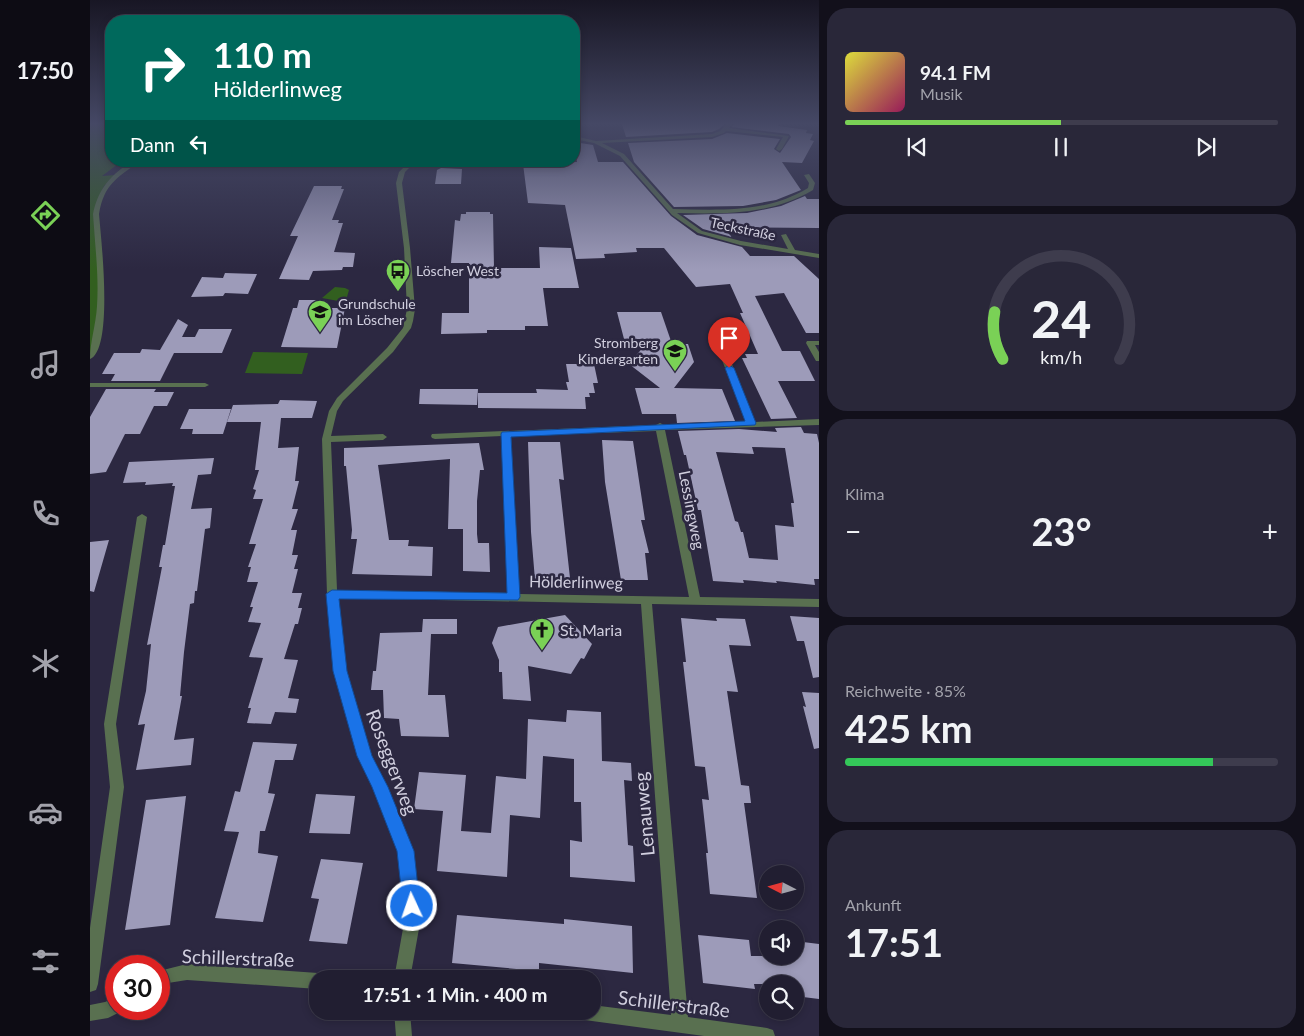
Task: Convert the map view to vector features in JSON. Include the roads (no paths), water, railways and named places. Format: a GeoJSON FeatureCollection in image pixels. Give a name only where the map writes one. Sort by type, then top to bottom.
{"type":"FeatureCollection","features":[{"type":"Feature","properties":{"kind":"street"},"geometry":{"type":"LineString","coordinates":[[90,357],[100,316],[101,289],[96,214],[97,202],[100,192],[110,180],[121,172]]}},
{"type":"Feature","properties":{"kind":"street","name":"Roseggerweg"},"geometry":{"type":"LineString","coordinates":[[402,172],[399,183],[407,248],[410,321],[407,328],[390,350],[340,400],[332,411],[326,439],[332,594],[340,671],[365,756],[406,851],[411,888],[412,923],[404,970]]}},
{"type":"Feature","properties":{"kind":"street","name":"Teckstraße"},"geometry":{"type":"LineString","coordinates":[[639,172],[671,211],[682,221],[700,232],[740,243],[819,256]]}},
{"type":"Feature","properties":{"kind":"street"},"geometry":{"type":"LineString","coordinates":[[671,211],[729,212],[770,206],[801,196],[812,189],[812,183],[807,175]]}},
{"type":"Feature","properties":{"kind":"street","name":"Teckstraße"},"geometry":{"type":"LineString","coordinates":[[784,235],[793,252]]}},
{"type":"Feature","properties":{"kind":"street"},"geometry":{"type":"LineString","coordinates":[[714,329],[751,423]]}},
{"type":"Feature","properties":{"kind":"street"},"geometry":{"type":"LineString","coordinates":[[819,344],[810,343],[819,359]]}},
{"type":"Feature","properties":{"kind":"street"},"geometry":{"type":"LineString","coordinates":[[90,385],[205,385]]}},
{"type":"Feature","properties":{"kind":"street"},"geometry":{"type":"LineString","coordinates":[[435,436],[660,426],[819,422]]}},
{"type":"Feature","properties":{"kind":"street","name":"Lessingweg"},"geometry":{"type":"LineString","coordinates":[[660,426],[695,600]]}},
{"type":"Feature","properties":{"kind":"street"},"geometry":{"type":"LineString","coordinates":[[506,434],[514,597]]}},
{"type":"Feature","properties":{"kind":"street"},"geometry":{"type":"LineString","coordinates":[[326,439],[383,437]]}},
{"type":"Feature","properties":{"kind":"street"},"geometry":{"type":"LineString","coordinates":[[90,984],[117,787],[110,724],[142,517]]}},
{"type":"Feature","properties":{"kind":"street","name":"Hölderlinweg"},"geometry":{"type":"LineString","coordinates":[[332,594],[819,603]]}},
{"type":"Feature","properties":{"kind":"street","name":"Lenauweg"},"geometry":{"type":"LineString","coordinates":[[646,600],[680,1025]]}},
{"type":"Feature","properties":{"kind":"street","name":"Schillerstraße"},"geometry":{"type":"LineString","coordinates":[[170,975],[187,972],[309,981]]}},
{"type":"Feature","properties":{"kind":"street"},"geometry":{"type":"LineString","coordinates":[[90,1013],[105,1010]]}},
{"type":"Feature","properties":{"kind":"street","name":"Schillerstraße"},"geometry":{"type":"LineString","coordinates":[[601,1014],[767,1036]]}},
{"type":"Feature","properties":{"kind":"street"},"geometry":{"type":"LineString","coordinates":[[403,1020],[404,1036]]}},
{"type":"Feature","properties":{"kind":"place","name":"Löscher West"},"geometry":{"type":"Point","coordinates":[398,292]}},
{"type":"Feature","properties":{"kind":"place","name":"Grundschule im Löscher"},"geometry":{"type":"Point","coordinates":[320,333]}},
{"type":"Feature","properties":{"kind":"place","name":"Stromberg Kindergarten"},"geometry":{"type":"Point","coordinates":[675,372]}},
{"type":"Feature","properties":{"kind":"place","name":"St. Maria"},"geometry":{"type":"Point","coordinates":[542,651]}}]}
